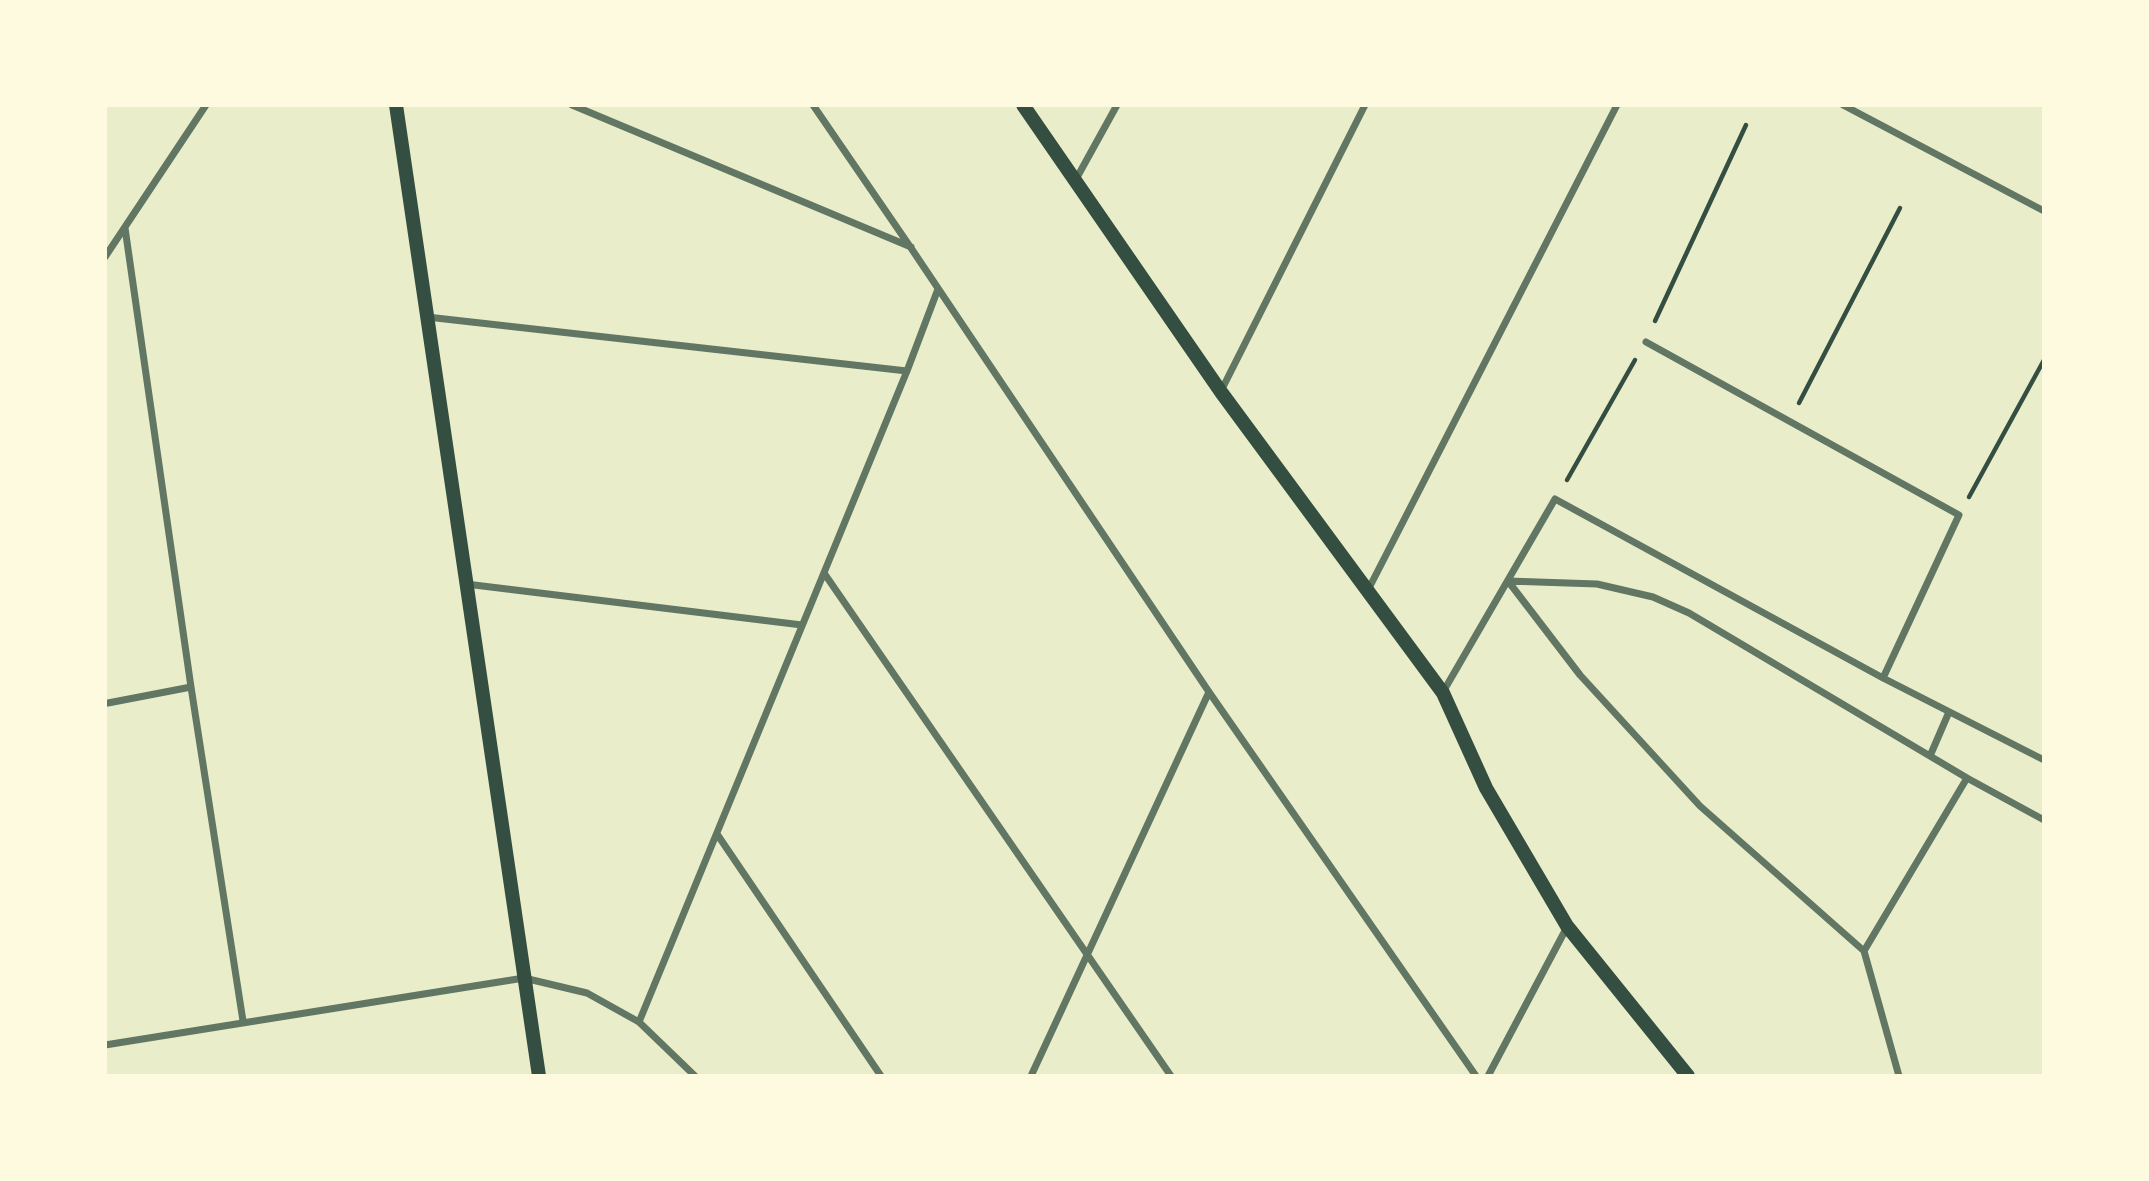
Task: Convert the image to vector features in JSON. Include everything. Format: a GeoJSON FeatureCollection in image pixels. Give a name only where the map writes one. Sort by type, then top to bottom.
{"type":"FeatureCollection","features":[{"type":"Feature","properties":{"kind":"main road"},"geometry":{"type":"LineString","coordinates":[[396,105],[539,1076]]}},
{"type":"Feature","properties":{"kind":"main road"},"geometry":{"type":"LineString","coordinates":[[1023,105],[1221,392],[1443,693],[1486,788],[1567,926],[1688,1076]]}},
{"type":"Feature","properties":{"kind":"street"},"geometry":{"type":"LineString","coordinates":[[105,257],[206,105]]}},
{"type":"Feature","properties":{"kind":"street"},"geometry":{"type":"LineString","coordinates":[[572,105],[911,248]]}},
{"type":"Feature","properties":{"kind":"street"},"geometry":{"type":"LineString","coordinates":[[813,105],[1209,692],[1476,1076]]}},
{"type":"Feature","properties":{"kind":"street"},"geometry":{"type":"LineString","coordinates":[[1075,182],[1117,105]]}},
{"type":"Feature","properties":{"kind":"street"},"geometry":{"type":"LineString","coordinates":[[1221,392],[1364,105]]}},
{"type":"Feature","properties":{"kind":"street"},"geometry":{"type":"LineString","coordinates":[[1368,591],[1617,105]]}},
{"type":"Feature","properties":{"kind":"street"},"geometry":{"type":"LineString","coordinates":[[1843,105],[2044,211]]}},
{"type":"Feature","properties":{"kind":"street"},"geometry":{"type":"LineString","coordinates":[[125,228],[191,687],[243,1021]]}},
{"type":"Feature","properties":{"kind":"street"},"geometry":{"type":"LineString","coordinates":[[639,1022],[907,371],[937,289]]}},
{"type":"Feature","properties":{"kind":"street"},"geometry":{"type":"LineString","coordinates":[[427,317],[907,371]]}},
{"type":"Feature","properties":{"kind":"street"},"geometry":{"type":"LineString","coordinates":[[1646,342],[1959,515],[1883,678]]}},
{"type":"Feature","properties":{"kind":"street"},"geometry":{"type":"LineString","coordinates":[[1443,693],[1555,499],[1883,678],[2044,760]]}},
{"type":"Feature","properties":{"kind":"street"},"geometry":{"type":"LineString","coordinates":[[824,573],[1171,1076]]}},
{"type":"Feature","properties":{"kind":"street"},"geometry":{"type":"LineString","coordinates":[[1508,581],[1597,584],[1653,597],[1689,614],[1967,778],[2044,820]]}},
{"type":"Feature","properties":{"kind":"street"},"geometry":{"type":"LineString","coordinates":[[1508,581],[1580,675],[1700,806],[1864,951],[1899,1076]]}},
{"type":"Feature","properties":{"kind":"street"},"geometry":{"type":"LineString","coordinates":[[467,584],[802,625]]}},
{"type":"Feature","properties":{"kind":"street"},"geometry":{"type":"LineString","coordinates":[[108,703],[191,687]]}},
{"type":"Feature","properties":{"kind":"street"},"geometry":{"type":"LineString","coordinates":[[1031,1076],[1209,692]]}},
{"type":"Feature","properties":{"kind":"street"},"geometry":{"type":"LineString","coordinates":[[1930,756],[1949,712]]}},
{"type":"Feature","properties":{"kind":"street"},"geometry":{"type":"LineString","coordinates":[[1864,951],[1967,778]]}},
{"type":"Feature","properties":{"kind":"street"},"geometry":{"type":"LineString","coordinates":[[716,834],[881,1076]]}},
{"type":"Feature","properties":{"kind":"street"},"geometry":{"type":"LineString","coordinates":[[1488,1076],[1567,926]]}},
{"type":"Feature","properties":{"kind":"street"},"geometry":{"type":"LineString","coordinates":[[105,1045],[524,978],[587,993],[639,1022],[695,1076]]}},
{"type":"Feature","properties":{"kind":"path"},"geometry":{"type":"LineString","coordinates":[[1555,499],[1646,342],[1746,125]]}},
{"type":"Feature","properties":{"kind":"path"},"geometry":{"type":"LineString","coordinates":[[1789,421],[1900,208]]}},
{"type":"Feature","properties":{"kind":"path"},"geometry":{"type":"LineString","coordinates":[[1959,515],[2044,360]]}}]}
